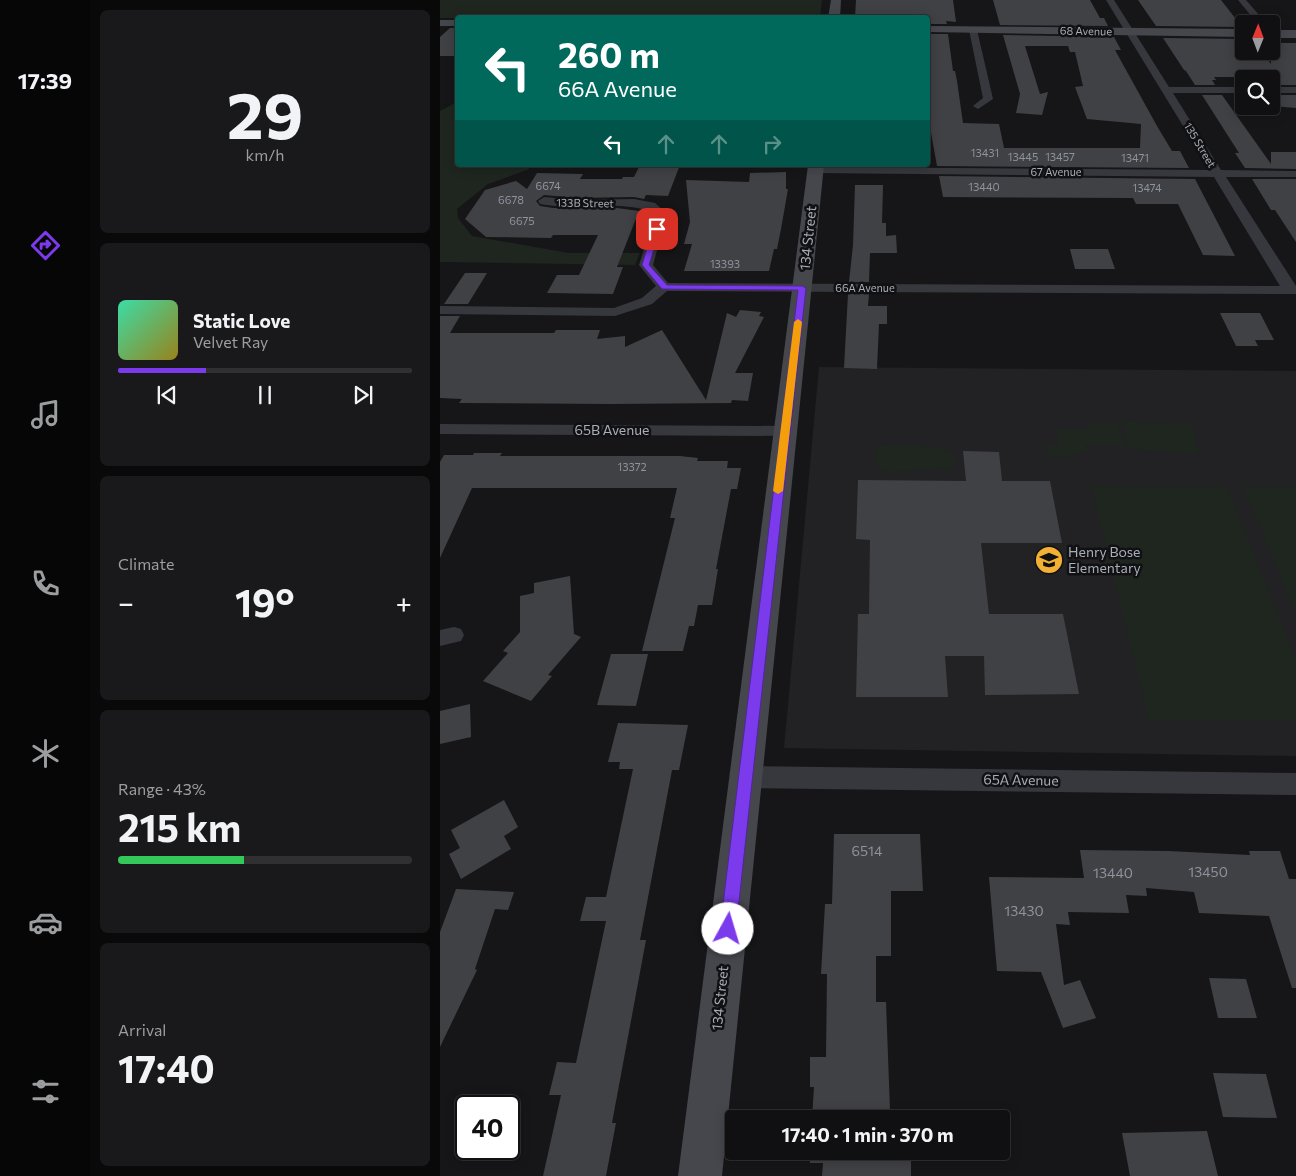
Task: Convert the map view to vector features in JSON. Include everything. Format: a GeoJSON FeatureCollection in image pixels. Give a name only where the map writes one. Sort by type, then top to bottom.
{"type":"FeatureCollection","features":[{"type":"Feature","properties":{"kind":"street"},"geometry":{"type":"LineString","coordinates":[[834,15],[836,0]]}},
{"type":"Feature","properties":{"kind":"street","name":"135 Street"},"geometry":{"type":"LineString","coordinates":[[1110,0],[1217,173],[1293,290]]}},
{"type":"Feature","properties":{"kind":"street"},"geometry":{"type":"LineString","coordinates":[[1242,0],[1255,15]]}},
{"type":"Feature","properties":{"kind":"street"},"geometry":{"type":"LineString","coordinates":[[440,23],[455,23]]}},
{"type":"Feature","properties":{"kind":"street","name":"68 Avenue"},"geometry":{"type":"LineString","coordinates":[[930,29],[1235,33]]}},
{"type":"Feature","properties":{"kind":"street"},"geometry":{"type":"LineString","coordinates":[[973,30],[988,99],[978,106]]}},
{"type":"Feature","properties":{"kind":"street"},"geometry":{"type":"LineString","coordinates":[[1280,33],[1296,34]]}},
{"type":"Feature","properties":{"kind":"street"},"geometry":{"type":"LineString","coordinates":[[1167,90],[1235,90]]}},
{"type":"Feature","properties":{"kind":"street"},"geometry":{"type":"LineString","coordinates":[[1280,90],[1296,90]]}},
{"type":"Feature","properties":{"kind":"street","name":"67 Avenue"},"geometry":{"type":"LineString","coordinates":[[815,167],[1296,174]]}},
{"type":"Feature","properties":{"kind":"street","name":"134 Street"},"geometry":{"type":"LineString","coordinates":[[700,1176],[815,167]]}},
{"type":"Feature","properties":{"kind":"street","name":"133B Street"},"geometry":{"type":"LineString","coordinates":[[544,201],[577,204],[634,203],[650,206],[661,214],[646,265],[664,287]]}},
{"type":"Feature","properties":{"kind":"street"},"geometry":{"type":"LineString","coordinates":[[440,310],[615,312],[646,301],[664,287]]}},
{"type":"Feature","properties":{"kind":"street","name":"66A Avenue"},"geometry":{"type":"LineString","coordinates":[[664,287],[1293,290]]}},
{"type":"Feature","properties":{"kind":"street","name":"65B Avenue"},"geometry":{"type":"LineString","coordinates":[[440,429],[784,431]]}},
{"type":"Feature","properties":{"kind":"street","name":"65A Avenue"},"geometry":{"type":"LineString","coordinates":[[745,777],[1296,784]]}},
{"type":"Feature","properties":{"kind":"shaded area"},"geometry":{"type":"Polygon","coordinates":[[[440,0],[822,0],[820,15],[455,15],[455,18],[440,18],[440,0]]]}},
{"type":"Feature","properties":{"kind":"shaded area"},"geometry":{"type":"Polygon","coordinates":[[[455,103],[455,167],[525,167],[530,169],[488,184],[457,209],[458,218],[472,236],[569,253],[640,253],[635,265],[440,262],[440,111],[455,103]]]}},
{"type":"Feature","properties":{"kind":"shaded area","name":"Henry Bose Elementary"},"geometry":{"type":"Polygon","coordinates":[[[819,367],[1296,371],[1296,756],[784,748],[819,367]]]}},
{"type":"Feature","properties":{"kind":"shaded area"},"geometry":{"type":"Polygon","coordinates":[[[1122,421],[1192,425],[1199,454],[1129,449],[1122,421]]]}},
{"type":"Feature","properties":{"kind":"shaded area"},"geometry":{"type":"Polygon","coordinates":[[[1087,424],[1118,424],[1125,446],[1085,445],[1086,451],[1058,459],[1048,457],[1045,450],[1049,446],[1059,443],[1056,428],[1088,429],[1087,424]]]}},
{"type":"Feature","properties":{"kind":"shaded area"},"geometry":{"type":"Polygon","coordinates":[[[890,443],[942,448],[953,453],[953,466],[943,469],[885,472],[875,463],[877,448],[890,443]]]}},
{"type":"Feature","properties":{"kind":"shaded area"},"geometry":{"type":"Polygon","coordinates":[[[1091,486],[1227,487],[1296,660],[1296,721],[1149,720],[1091,486]]]}},
{"type":"Feature","properties":{"kind":"shaded area"},"geometry":{"type":"Polygon","coordinates":[[[1243,487],[1296,487],[1296,613],[1243,487]]]}},
{"type":"Feature","properties":{"kind":"building"},"geometry":{"type":"Polygon","coordinates":[[[856,0],[953,0],[956,22],[946,21],[947,24],[930,24],[930,15],[855,15],[856,0]]]}},
{"type":"Feature","properties":{"kind":"building"},"geometry":{"type":"Polygon","coordinates":[[[993,0],[1090,0],[1100,18],[1104,18],[1108,26],[1000,25],[993,0]]]}},
{"type":"Feature","properties":{"kind":"building"},"geometry":{"type":"Polygon","coordinates":[[[1138,0],[1221,0],[1235,18],[1235,27],[1156,26],[1138,0]]]}},
{"type":"Feature","properties":{"kind":"building"},"geometry":{"type":"Polygon","coordinates":[[[450,28],[455,28],[455,56],[440,56],[440,37],[450,28]]]}},
{"type":"Feature","properties":{"kind":"building"},"geometry":{"type":"Polygon","coordinates":[[[930,34],[948,34],[963,123],[999,124],[1004,148],[1140,148],[1141,124],[1087,119],[1075,87],[1083,86],[1075,52],[1070,52],[1068,46],[1025,46],[1040,94],[1048,92],[1042,115],[1016,113],[1020,94],[1003,35],[1114,37],[1121,50],[1115,50],[1157,126],[1172,151],[1180,151],[1189,168],[937,166],[930,127],[930,34]]]}},
{"type":"Feature","properties":{"kind":"building"},"geometry":{"type":"Polygon","coordinates":[[[1163,38],[1235,39],[1235,60],[1268,60],[1271,64],[1271,60],[1280,60],[1280,43],[1296,43],[1296,85],[1280,85],[1280,70],[1235,70],[1235,77],[1214,77],[1216,80],[1212,80],[1215,85],[1195,85],[1163,38]]]}},
{"type":"Feature","properties":{"kind":"building"},"geometry":{"type":"Polygon","coordinates":[[[1202,95],[1222,95],[1271,164],[1271,152],[1296,152],[1296,169],[1245,168],[1235,153],[1239,153],[1202,95]]]}},
{"type":"Feature","properties":{"kind":"building"},"geometry":{"type":"Polygon","coordinates":[[[1280,95],[1296,95],[1296,108],[1280,107],[1280,95]]]}},
{"type":"Feature","properties":{"kind":"building"},"geometry":{"type":"Polygon","coordinates":[[[639,167],[679,167],[668,196],[646,195],[644,199],[634,197],[577,198],[544,195],[536,201],[540,206],[553,208],[617,208],[639,211],[617,267],[623,267],[613,294],[547,293],[557,275],[579,275],[598,235],[553,235],[551,238],[486,237],[465,219],[485,190],[516,181],[527,189],[537,173],[583,174],[580,179],[622,179],[623,177],[634,177],[639,167]]]}},
{"type":"Feature","properties":{"kind":"building"},"geometry":{"type":"Polygon","coordinates":[[[786,172],[786,189],[788,189],[777,249],[774,249],[769,271],[684,271],[692,244],[684,244],[690,222],[686,180],[749,182],[750,173],[786,172]]]}},
{"type":"Feature","properties":{"kind":"building"},"geometry":{"type":"Polygon","coordinates":[[[939,176],[1195,179],[1235,256],[1203,255],[1178,204],[1136,204],[1133,198],[943,197],[939,176]]]}},
{"type":"Feature","properties":{"kind":"building"},"geometry":{"type":"Polygon","coordinates":[[[1252,179],[1296,179],[1296,242],[1275,210],[1271,210],[1252,179]]]}},
{"type":"Feature","properties":{"kind":"building"},"geometry":{"type":"Polygon","coordinates":[[[855,185],[883,185],[882,223],[886,223],[886,236],[896,235],[897,253],[870,253],[869,282],[849,282],[853,245],[855,185]]]}},
{"type":"Feature","properties":{"kind":"building"},"geometry":{"type":"Polygon","coordinates":[[[1070,249],[1108,249],[1115,269],[1075,269],[1070,249]]]}},
{"type":"Feature","properties":{"kind":"building"},"geometry":{"type":"Polygon","coordinates":[[[465,273],[487,273],[468,304],[444,304],[465,273]]]}},
{"type":"Feature","properties":{"kind":"building"},"geometry":{"type":"Polygon","coordinates":[[[848,294],[869,294],[868,306],[887,306],[887,324],[879,324],[877,369],[844,368],[848,294]]]}},
{"type":"Feature","properties":{"kind":"building"},"geometry":{"type":"Polygon","coordinates":[[[740,310],[761,312],[759,316],[764,317],[735,373],[753,373],[748,401],[732,400],[731,403],[610,404],[459,403],[462,399],[440,398],[440,316],[460,316],[450,333],[554,333],[556,330],[600,330],[597,339],[625,336],[625,347],[662,330],[706,400],[727,313],[736,317],[740,310]]]}},
{"type":"Feature","properties":{"kind":"building"},"geometry":{"type":"Polygon","coordinates":[[[1220,313],[1260,313],[1274,340],[1255,340],[1258,346],[1236,346],[1220,313]]]}},
{"type":"Feature","properties":{"kind":"building"},"geometry":{"type":"Polygon","coordinates":[[[963,451],[999,452],[1002,481],[1050,481],[1062,543],[981,543],[989,614],[1063,614],[1079,694],[985,695],[984,656],[945,656],[948,697],[856,697],[858,614],[869,614],[870,540],[856,539],[858,480],[966,481],[963,451]]]}},
{"type":"Feature","properties":{"kind":"building"},"geometry":{"type":"Polygon","coordinates":[[[474,453],[502,453],[500,456],[680,456],[698,458],[697,461],[728,461],[727,468],[741,468],[737,489],[731,489],[716,569],[718,569],[712,605],[698,605],[694,626],[689,626],[683,651],[642,651],[675,518],[670,518],[677,488],[472,488],[440,558],[440,462],[444,455],[473,455],[474,453]]]}},
{"type":"Feature","properties":{"kind":"building"},"geometry":{"type":"Polygon","coordinates":[[[570,576],[574,634],[581,637],[548,675],[552,676],[531,701],[483,681],[508,653],[503,651],[520,632],[520,596],[534,593],[534,583],[570,576]]]}},
{"type":"Feature","properties":{"kind":"building"},"geometry":{"type":"Polygon","coordinates":[[[611,654],[648,654],[636,706],[597,705],[611,654]]]}},
{"type":"Feature","properties":{"kind":"building"},"geometry":{"type":"Polygon","coordinates":[[[470,704],[471,737],[440,744],[440,711],[470,704]]]}},
{"type":"Feature","properties":{"kind":"building"},"geometry":{"type":"Polygon","coordinates":[[[618,723],[688,725],[679,770],[672,770],[640,940],[646,940],[612,1123],[616,1123],[606,1176],[543,1176],[561,1095],[549,1095],[557,1062],[576,1063],[606,921],[580,921],[586,897],[606,897],[633,769],[619,769],[620,762],[608,762],[618,723]]]}},
{"type":"Feature","properties":{"kind":"building"},"geometry":{"type":"Polygon","coordinates":[[[504,800],[518,827],[504,836],[511,849],[461,879],[449,854],[460,848],[451,830],[504,800]]]}},
{"type":"Feature","properties":{"kind":"building"},"geometry":{"type":"Polygon","coordinates":[[[834,834],[920,834],[923,891],[891,891],[891,956],[876,956],[876,1002],[886,1002],[890,1110],[813,1110],[814,1087],[810,1087],[810,1057],[826,1057],[827,974],[821,974],[825,904],[832,904],[834,834]]]}},
{"type":"Feature","properties":{"kind":"building"},"geometry":{"type":"Polygon","coordinates":[[[1080,850],[1168,851],[1250,855],[1249,851],[1280,851],[1289,879],[1296,879],[1296,988],[1292,988],[1269,916],[1199,913],[1194,892],[1146,888],[1147,896],[1126,895],[1129,913],[1068,912],[1070,925],[1056,924],[1064,985],[1080,980],[1096,1018],[1063,1028],[1041,972],[997,971],[989,877],[1084,878],[1080,850]]]}},
{"type":"Feature","properties":{"kind":"building"},"geometry":{"type":"Polygon","coordinates":[[[456,889],[514,892],[508,910],[495,909],[475,969],[477,970],[440,1047],[440,932],[456,889]]]}},
{"type":"Feature","properties":{"kind":"building"},"geometry":{"type":"Polygon","coordinates":[[[1209,978],[1246,979],[1257,1018],[1218,1018],[1209,978]]]}},
{"type":"Feature","properties":{"kind":"building"},"geometry":{"type":"Polygon","coordinates":[[[1213,1073],[1266,1074],[1277,1118],[1223,1117],[1213,1073]]]}},
{"type":"Feature","properties":{"kind":"building"},"geometry":{"type":"Polygon","coordinates":[[[1207,1131],[1218,1176],[1130,1176],[1122,1133],[1207,1131]]]}},
{"type":"Feature","properties":{"kind":"building"},"geometry":{"type":"Polygon","coordinates":[[[810,1160],[911,1160],[911,1176],[822,1176],[823,1163],[810,1163],[810,1160]]]}},
{"type":"Feature","properties":{"kind":"slow traffic"},"geometry":{"type":"LineString","coordinates":[[778,491],[798,322]]}},
{"type":"Feature","properties":{"kind":"place","name":"Henry Bose Elementary"},"geometry":{"type":"Point","coordinates":[1049,560]}},
{"type":"Feature","properties":{"kind":"route"},"geometry":{"type":"LineString","coordinates":[[657,229],[646,265],[664,287],[802,288],[728,929]]}}]}
